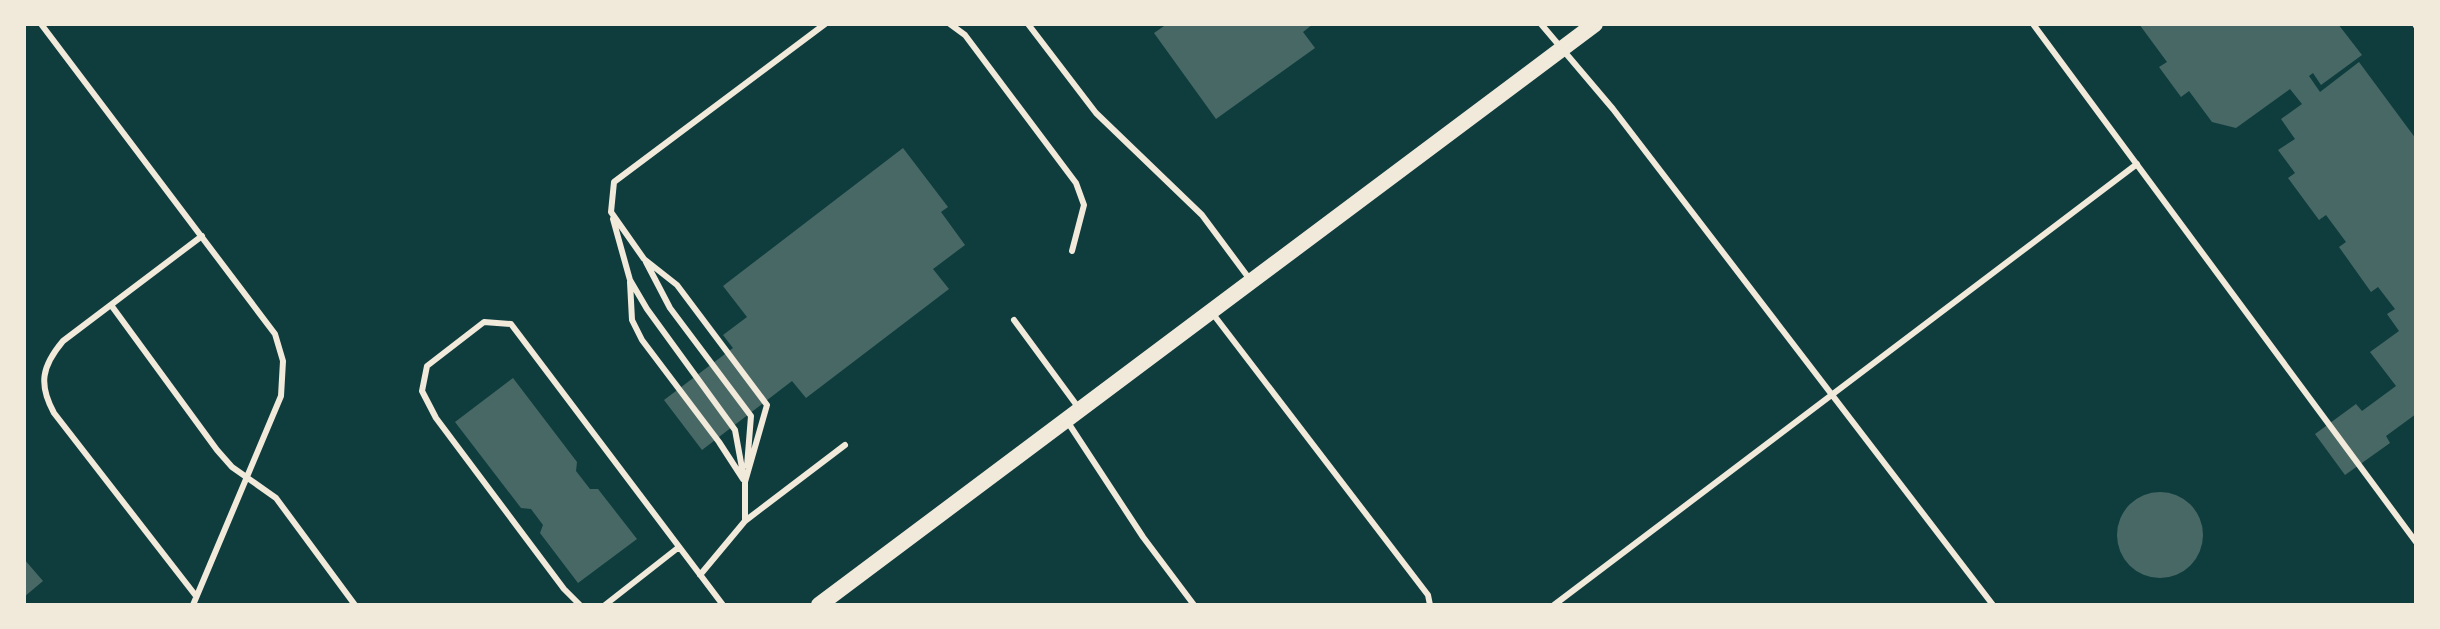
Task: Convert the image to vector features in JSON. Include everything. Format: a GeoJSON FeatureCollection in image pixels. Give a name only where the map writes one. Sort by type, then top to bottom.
{"type":"FeatureCollection","features":[{"type":"Feature","properties":{"kind":"main road"},"geometry":{"type":"LineString","coordinates":[[819,605],[1595,24]]}},
{"type":"Feature","properties":{"kind":"lane"},"geometry":{"type":"LineString","coordinates":[[41,24],[275,334],[283,361],[281,396],[193,605]]}},
{"type":"Feature","properties":{"kind":"lane"},"geometry":{"type":"LineString","coordinates":[[745,482],[719,442],[642,340],[632,320],[630,280],[611,212],[614,182],[825,24]]}},
{"type":"Feature","properties":{"kind":"lane"},"geometry":{"type":"LineString","coordinates":[[950,24],[965,35],[1076,183],[1084,205],[1072,251]]}},
{"type":"Feature","properties":{"kind":"lane"},"geometry":{"type":"LineString","coordinates":[[1028,24],[1096,113],[1202,215],[1251,281]]}},
{"type":"Feature","properties":{"kind":"lane"},"geometry":{"type":"LineString","coordinates":[[1541,24],[1613,109],[1993,605]]}},
{"type":"Feature","properties":{"kind":"lane"},"geometry":{"type":"LineString","coordinates":[[2033,24],[2416,542]]}},
{"type":"Feature","properties":{"kind":"lane"},"geometry":{"type":"LineString","coordinates":[[1554,605],[2137,164]]}},
{"type":"Feature","properties":{"kind":"lane"},"geometry":{"type":"LineString","coordinates":[[611,212],[644,259],[670,308],[751,416],[745,521]]}},
{"type":"Feature","properties":{"kind":"lane"},"geometry":{"type":"LineString","coordinates":[[196,596],[54,413],[43,381],[47,364],[63,341],[202,236]]}},
{"type":"Feature","properties":{"kind":"lane"},"geometry":{"type":"LineString","coordinates":[[644,259],[677,285],[767,405],[745,482]]}},
{"type":"Feature","properties":{"kind":"lane"},"geometry":{"type":"LineString","coordinates":[[630,280],[647,309],[735,430],[745,482]]}},
{"type":"Feature","properties":{"kind":"lane"},"geometry":{"type":"LineString","coordinates":[[111,305],[217,450],[232,467],[276,498],[355,605]]}},
{"type":"Feature","properties":{"kind":"lane"},"geometry":{"type":"LineString","coordinates":[[1211,311],[1428,595],[1430,605]]}},
{"type":"Feature","properties":{"kind":"lane"},"geometry":{"type":"LineString","coordinates":[[1014,320],[1143,537],[1194,605]]}},
{"type":"Feature","properties":{"kind":"lane"},"geometry":{"type":"LineString","coordinates":[[580,605],[564,589],[436,418],[422,391],[427,366],[484,322],[511,324],[723,605]]}},
{"type":"Feature","properties":{"kind":"lane"},"geometry":{"type":"LineString","coordinates":[[700,575],[745,521],[845,445]]}},
{"type":"Feature","properties":{"kind":"lane"},"geometry":{"type":"LineString","coordinates":[[605,605],[679,547]]}},
{"type":"Feature","properties":{"kind":"building"},"geometry":{"type":"Polygon","coordinates":[[[1167,24],[1313,24],[1303,32],[1315,48],[1216,119],[1154,33],[1167,24]]]}},
{"type":"Feature","properties":{"kind":"building"},"geometry":{"type":"Polygon","coordinates":[[[2139,24],[2338,24],[2362,55],[2321,85],[2313,73],[2309,76],[2320,92],[2359,62],[2416,139],[2416,414],[2386,436],[2390,443],[2345,475],[2315,434],[2356,404],[2362,411],[2396,386],[2370,352],[2399,331],[2387,314],[2395,309],[2378,287],[2371,292],[2339,247],[2346,242],[2326,215],[2319,220],[2288,178],[2295,173],[2278,150],[2295,139],[2281,119],[2302,104],[2290,89],[2236,128],[2212,122],[2189,91],[2181,97],[2159,67],[2167,62],[2139,24]]]}},
{"type":"Feature","properties":{"kind":"building"},"geometry":{"type":"Polygon","coordinates":[[[903,148],[948,207],[941,212],[965,245],[933,269],[949,289],[806,398],[792,381],[702,450],[664,400],[733,348],[723,335],[747,317],[723,286],[903,148]]]}},
{"type":"Feature","properties":{"kind":"building"},"geometry":{"type":"Polygon","coordinates":[[[513,378],[577,462],[576,471],[590,489],[598,489],[637,539],[578,583],[540,533],[543,525],[531,509],[521,508],[455,422],[513,378]]]}},
{"type":"Feature","properties":{"kind":"building"},"geometry":{"type":"Polygon","coordinates":[[[2160,492],[2177,495],[2191,504],[2200,518],[2203,535],[2200,552],[2191,566],[2177,575],[2160,578],[2143,575],[2129,566],[2120,552],[2117,535],[2120,518],[2129,504],[2143,495],[2160,492]]]}},
{"type":"Feature","properties":{"kind":"building"},"geometry":{"type":"Polygon","coordinates":[[[24,559],[43,581],[24,597],[24,559]]]}}]}
